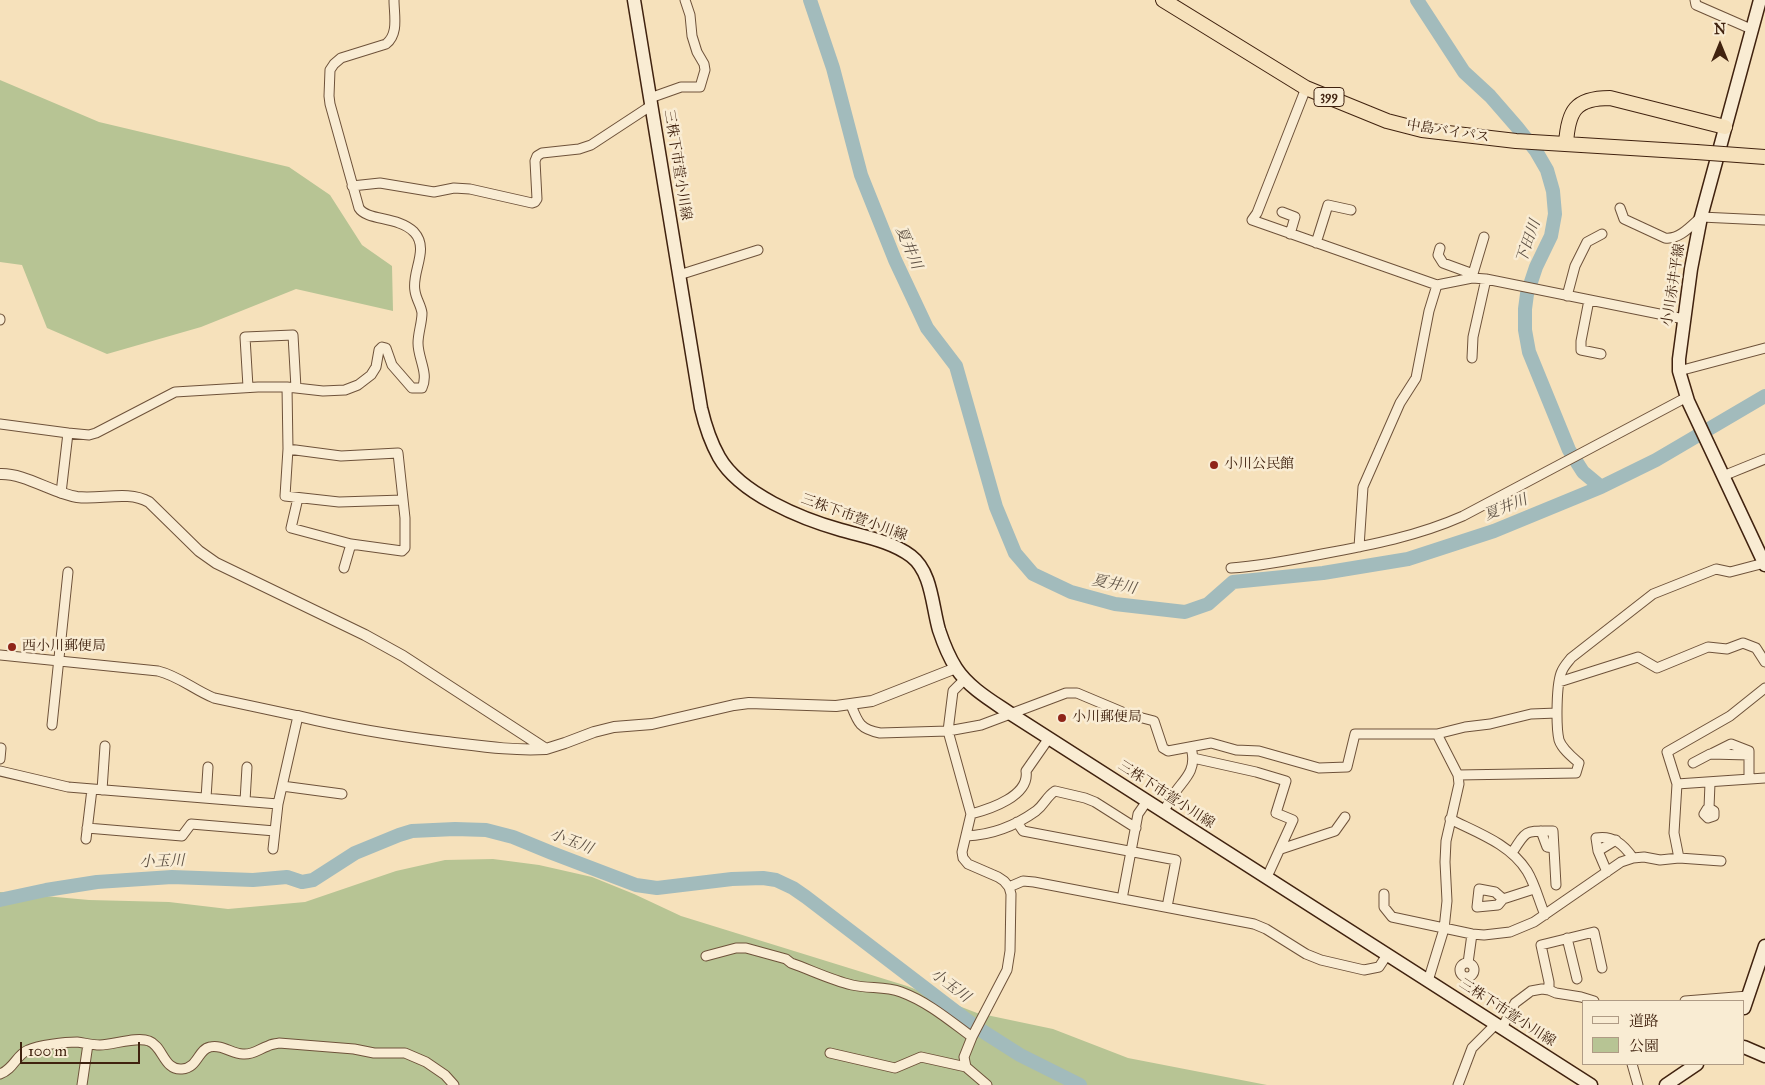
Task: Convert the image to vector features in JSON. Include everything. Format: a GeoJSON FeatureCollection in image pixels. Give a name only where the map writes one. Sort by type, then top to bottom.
{"type":"FeatureCollection","features":[{"type":"Feature","properties":{"kind":"highway","name":"中島バイパス"},"geometry":{"type":"LineString","coordinates":[[1163,0],[1306,88],[1387,121],[1422,130],[1516,141],[1765,156]]}},
{"type":"Feature","properties":{"kind":"highway"},"geometry":{"type":"LineString","coordinates":[[1566,144],[1571,114],[1580,104],[1594,98],[1610,98],[1724,127]]}},
{"type":"Feature","properties":{"kind":"main road","name":"三株下市萱小川線"},"geometry":{"type":"LineString","coordinates":[[634,0],[701,408],[707,432],[720,459],[735,477],[755,492],[791,511],[832,527],[901,548],[915,559],[925,575],[940,630],[956,668],[982,694],[1591,1085]]}},
{"type":"Feature","properties":{"kind":"main road","name":"小川赤井平線"},"geometry":{"type":"LineString","coordinates":[[1760,0],[1701,217],[1679,347],[1679,371],[1687,399],[1764,564]]}},
{"type":"Feature","properties":{"kind":"main road"},"geometry":{"type":"LineString","coordinates":[[1745,1005],[1765,946]]}},
{"type":"Feature","properties":{"kind":"main road"},"geometry":{"type":"LineString","coordinates":[[1745,1047],[1765,1056]]}},
{"type":"Feature","properties":{"kind":"main road"},"geometry":{"type":"LineString","coordinates":[[1666,1085],[1696,1065]]}},
{"type":"Feature","properties":{"kind":"street"},"geometry":{"type":"LineString","coordinates":[[0,424],[89,434],[96,433],[175,392],[248,387],[291,387],[323,392],[345,390],[358,385],[371,375],[376,367],[379,350],[382,347],[386,348],[392,365],[412,388],[422,388],[425,382],[425,372],[418,342],[422,313],[414,281],[420,258],[420,243],[415,233],[405,225],[395,220],[364,214],[360,211],[328,96],[330,70],[334,64],[341,58],[386,44],[391,40],[395,33],[394,0]]}},
{"type":"Feature","properties":{"kind":"street"},"geometry":{"type":"LineString","coordinates":[[352,186],[380,183],[434,192],[454,188],[470,189],[532,203],[535,202],[537,199],[535,161],[537,156],[542,153],[580,149],[591,145],[651,101],[681,87],[700,87],[705,70],[704,64],[697,52],[692,36],[690,15],[685,0]]}},
{"type":"Feature","properties":{"kind":"street"},"geometry":{"type":"LineString","coordinates":[[1695,0],[1696,5],[1751,29]]}},
{"type":"Feature","properties":{"kind":"street"},"geometry":{"type":"LineString","coordinates":[[1306,88],[1252,220],[1438,285],[1473,276]]}},
{"type":"Feature","properties":{"kind":"street"},"geometry":{"type":"LineString","coordinates":[[1316,243],[1328,205],[1351,210]]}},
{"type":"Feature","properties":{"kind":"street"},"geometry":{"type":"LineString","coordinates":[[1620,208],[1624,219],[1665,238],[1672,239],[1701,217],[1765,220]]}},
{"type":"Feature","properties":{"kind":"street"},"geometry":{"type":"LineString","coordinates":[[1282,212],[1295,218],[1290,234]]}},
{"type":"Feature","properties":{"kind":"street"},"geometry":{"type":"LineString","coordinates":[[1567,296],[1574,266],[1587,242],[1602,234]]}},
{"type":"Feature","properties":{"kind":"street"},"geometry":{"type":"LineString","coordinates":[[1473,276],[1484,237]]}},
{"type":"Feature","properties":{"kind":"street"},"geometry":{"type":"LineString","coordinates":[[1440,248],[1438,255],[1443,263],[1473,276],[1684,319]]}},
{"type":"Feature","properties":{"kind":"street"},"geometry":{"type":"LineString","coordinates":[[679,275],[758,250]]}},
{"type":"Feature","properties":{"kind":"street"},"geometry":{"type":"LineString","coordinates":[[1472,358],[1473,336],[1486,279]]}},
{"type":"Feature","properties":{"kind":"street"},"geometry":{"type":"LineString","coordinates":[[1359,547],[1363,486],[1400,403],[1416,378],[1429,311],[1438,285]]}},
{"type":"Feature","properties":{"kind":"street"},"geometry":{"type":"LineString","coordinates":[[1590,300],[1581,341],[1581,350],[1600,354]]}},
{"type":"Feature","properties":{"kind":"street"},"geometry":{"type":"LineString","coordinates":[[248,387],[245,337],[294,335],[285,496],[339,502],[403,500]]}},
{"type":"Feature","properties":{"kind":"street"},"geometry":{"type":"LineString","coordinates":[[1679,371],[1765,348]]}},
{"type":"Feature","properties":{"kind":"street"},"geometry":{"type":"LineString","coordinates":[[1231,568],[1255,567],[1359,547],[1441,526],[1687,399]]}},
{"type":"Feature","properties":{"kind":"street"},"geometry":{"type":"LineString","coordinates":[[61,493],[68,433]]}},
{"type":"Feature","properties":{"kind":"street"},"geometry":{"type":"LineString","coordinates":[[288,449],[341,456],[398,453],[403,500],[405,548],[402,551],[352,544],[291,528],[298,498]]}},
{"type":"Feature","properties":{"kind":"street"},"geometry":{"type":"LineString","coordinates":[[1723,476],[1765,459]]}},
{"type":"Feature","properties":{"kind":"street"},"geometry":{"type":"LineString","coordinates":[[0,474],[16,476],[61,493],[90,498],[141,497],[150,502],[199,551],[216,563],[365,635],[546,748]]}},
{"type":"Feature","properties":{"kind":"street"},"geometry":{"type":"LineString","coordinates":[[344,568],[352,544]]}},
{"type":"Feature","properties":{"kind":"street"},"geometry":{"type":"LineString","coordinates":[[1458,775],[1576,773],[1579,763],[1566,750],[1560,740],[1557,713],[1559,682],[1562,670],[1571,658],[1653,594],[1716,569],[1730,572],[1764,564]]}},
{"type":"Feature","properties":{"kind":"street"},"geometry":{"type":"LineString","coordinates":[[52,725],[68,572]]}},
{"type":"Feature","properties":{"kind":"street"},"geometry":{"type":"LineString","coordinates":[[1559,682],[1638,658],[1657,668],[1708,647],[1727,649],[1743,643],[1756,648],[1765,662]]}},
{"type":"Feature","properties":{"kind":"street"},"geometry":{"type":"LineString","coordinates":[[0,655],[158,671],[174,676],[201,693],[214,698],[373,732],[520,750],[546,748],[614,727],[652,724],[734,705],[851,705],[872,701],[956,668]]}},
{"type":"Feature","properties":{"kind":"street"},"geometry":{"type":"LineString","coordinates":[[965,679],[953,691],[950,700],[948,730],[971,814],[962,852],[963,858],[968,864],[998,876],[1008,887],[1011,894],[1010,951],[1007,970],[965,1052],[964,1062],[966,1067]]}},
{"type":"Feature","properties":{"kind":"street"},"geometry":{"type":"LineString","coordinates":[[1679,858],[1674,832],[1677,784],[1667,752],[1730,716],[1765,688]]}},
{"type":"Feature","properties":{"kind":"street"},"geometry":{"type":"LineString","coordinates":[[851,705],[856,720],[869,731],[880,733],[948,730],[981,725],[1066,693],[1077,692],[1127,714],[1154,721],[1163,748],[1168,751],[1211,743],[1236,750],[1260,751],[1319,768],[1347,767],[1355,734],[1437,734],[1531,714],[1557,713]]}},
{"type":"Feature","properties":{"kind":"street"},"geometry":{"type":"LineString","coordinates":[[273,849],[278,804],[298,716]]}},
{"type":"Feature","properties":{"kind":"street"},"geometry":{"type":"LineString","coordinates":[[1428,981],[1444,929],[1447,901],[1446,841],[1458,784],[1458,775],[1437,734]]}},
{"type":"Feature","properties":{"kind":"street"},"geometry":{"type":"LineString","coordinates":[[971,814],[987,810],[1023,788],[1027,777],[1026,771],[1049,738]]}},
{"type":"Feature","properties":{"kind":"street"},"geometry":{"type":"LineString","coordinates":[[1693,763],[1731,744],[1749,751],[1749,778]]}},
{"type":"Feature","properties":{"kind":"street"},"geometry":{"type":"LineString","coordinates":[[102,790],[105,746]]}},
{"type":"Feature","properties":{"kind":"street"},"geometry":{"type":"LineString","coordinates":[[1164,812],[1174,793],[1184,783],[1190,772],[1193,758],[1191,747]]}},
{"type":"Feature","properties":{"kind":"street"},"geometry":{"type":"LineString","coordinates":[[0,759],[1,748]]}},
{"type":"Feature","properties":{"kind":"street"},"geometry":{"type":"LineString","coordinates":[[1193,758],[1256,772],[1286,781],[1276,813],[1293,820],[1267,877]]}},
{"type":"Feature","properties":{"kind":"street"},"geometry":{"type":"LineString","coordinates":[[206,798],[208,767]]}},
{"type":"Feature","properties":{"kind":"street"},"geometry":{"type":"LineString","coordinates":[[244,801],[247,767]]}},
{"type":"Feature","properties":{"kind":"street"},"geometry":{"type":"LineString","coordinates":[[0,771],[68,787],[278,804]]}},
{"type":"Feature","properties":{"kind":"street"},"geometry":{"type":"LineString","coordinates":[[1677,784],[1765,778]]}},
{"type":"Feature","properties":{"kind":"street"},"geometry":{"type":"LineString","coordinates":[[1709,808],[1710,783]]}},
{"type":"Feature","properties":{"kind":"street"},"geometry":{"type":"LineString","coordinates":[[282,786],[342,794]]}},
{"type":"Feature","properties":{"kind":"street"},"geometry":{"type":"LineString","coordinates":[[86,839],[92,789]]}},
{"type":"Feature","properties":{"kind":"street"},"geometry":{"type":"LineString","coordinates":[[966,836],[982,835],[1005,829],[1038,810],[1047,796],[1055,791],[1085,798],[1136,828]]}},
{"type":"Feature","properties":{"kind":"street"},"geometry":{"type":"LineString","coordinates":[[1122,899],[1138,814],[1147,801]]}},
{"type":"Feature","properties":{"kind":"street"},"geometry":{"type":"LineString","coordinates":[[1281,849],[1335,832],[1345,818]]}},
{"type":"Feature","properties":{"kind":"street"},"geometry":{"type":"LineString","coordinates":[[1450,819],[1496,842],[1512,853],[1528,872],[1545,915]]}},
{"type":"Feature","properties":{"kind":"street"},"geometry":{"type":"LineString","coordinates":[[1017,822],[1023,831],[1176,860],[1167,907]]}},
{"type":"Feature","properties":{"kind":"street"},"geometry":{"type":"LineString","coordinates":[[87,828],[182,836],[191,824],[275,831]]}},
{"type":"Feature","properties":{"kind":"street"},"geometry":{"type":"LineString","coordinates":[[1512,853],[1524,835],[1531,831],[1541,831],[1547,847],[1554,848],[1556,885]]}},
{"type":"Feature","properties":{"kind":"street"},"geometry":{"type":"LineString","coordinates":[[1607,872],[1598,851],[1616,840],[1625,846],[1633,858]]}},
{"type":"Feature","properties":{"kind":"street"},"geometry":{"type":"LineString","coordinates":[[1384,894],[1384,906],[1392,917],[1472,934],[1510,932],[1534,922],[1621,862],[1644,857],[1660,860],[1679,858],[1721,860]]}},
{"type":"Feature","properties":{"kind":"street"},"geometry":{"type":"LineString","coordinates":[[1008,887],[1023,881],[1034,882],[1254,924],[1266,929],[1306,954],[1321,960],[1364,970],[1380,967],[1387,955]]}},
{"type":"Feature","properties":{"kind":"street"},"geometry":{"type":"LineString","coordinates":[[1503,899],[1534,889]]}},
{"type":"Feature","properties":{"kind":"street"},"geometry":{"type":"LineString","coordinates":[[1549,990],[1542,945],[1594,932],[1602,968]]}},
{"type":"Feature","properties":{"kind":"street"},"geometry":{"type":"LineString","coordinates":[[1468,963],[1472,934]]}},
{"type":"Feature","properties":{"kind":"street"},"geometry":{"type":"LineString","coordinates":[[1567,938],[1577,979]]}},
{"type":"Feature","properties":{"kind":"street"},"geometry":{"type":"LineString","coordinates":[[706,956],[727,949],[746,948],[786,959],[790,963],[850,984],[900,991],[930,1006],[973,1035]]}},
{"type":"Feature","properties":{"kind":"street"},"geometry":{"type":"LineString","coordinates":[[1458,1085],[1472,1048],[1499,1026],[1521,997],[1531,991],[1542,989],[1591,1000]]}},
{"type":"Feature","properties":{"kind":"street"},"geometry":{"type":"LineString","coordinates":[[1698,1000],[1748,996]]}},
{"type":"Feature","properties":{"kind":"street"},"geometry":{"type":"LineString","coordinates":[[0,1074],[11,1068],[26,1050],[73,1042],[99,1045],[148,1040],[155,1044],[173,1068],[180,1070],[196,1063],[204,1049],[211,1046],[226,1048],[236,1054],[246,1054],[279,1044],[354,1049],[374,1053],[405,1053],[426,1062],[445,1075],[454,1085]]}},
{"type":"Feature","properties":{"kind":"street"},"geometry":{"type":"LineString","coordinates":[[82,1085],[88,1044]]}},
{"type":"Feature","properties":{"kind":"street"},"geometry":{"type":"LineString","coordinates":[[830,1053],[895,1068],[921,1057],[966,1067],[987,1085]]}},
{"type":"Feature","properties":{"kind":"street"},"geometry":{"type":"LineString","coordinates":[[1632,1065],[1638,1085]]}},
{"type":"Feature","properties":{"kind":"green space"},"geometry":{"type":"Polygon","coordinates":[[[0,80],[99,122],[289,167],[330,195],[362,245],[392,266],[393,311],[296,289],[201,327],[107,354],[47,328],[22,265],[0,262],[0,80]]]}},
{"type":"Feature","properties":{"kind":"green space"},"geometry":{"type":"Polygon","coordinates":[[[493,859],[539,865],[592,877],[681,916],[907,986],[977,1013],[1053,1029],[1128,1058],[1267,1085],[0,1085],[0,892],[89,900],[169,902],[228,909],[305,902],[396,871],[445,860],[493,859]]]}},
{"type":"Feature","properties":{"kind":"waterway","name":"夏井川"},"geometry":{"type":"LineString","coordinates":[[810,0],[833,68],[861,175],[895,260],[927,328],[956,366],[996,507],[1015,553],[1033,574],[1071,592],[1115,604],[1185,612],[1208,604],[1233,582],[1323,573],[1408,559],[1494,531],[1601,487],[1656,460],[1765,396]]}},
{"type":"Feature","properties":{"kind":"waterway","name":"下田川"},"geometry":{"type":"LineString","coordinates":[[1417,0],[1464,72],[1490,96],[1517,127],[1536,151],[1547,170],[1553,191],[1555,214],[1551,236],[1536,267],[1527,294],[1525,330],[1529,352],[1569,450],[1583,472],[1601,487]]}},
{"type":"Feature","properties":{"kind":"waterway","name":"小玉川"},"geometry":{"type":"LineString","coordinates":[[0,900],[97,882],[172,877],[253,880],[287,877],[302,882],[313,880],[355,853],[412,831],[486,830],[513,837],[636,885],[657,888],[732,879],[763,878],[776,880],[806,897],[976,1027],[1020,1055],[1080,1085]]}},
{"type":"Feature","properties":{"kind":"place","name":"小川公民館"},"geometry":{"type":"Point","coordinates":[1214,465]}},
{"type":"Feature","properties":{"kind":"place","name":"西小川郵便局"},"geometry":{"type":"Point","coordinates":[12,647]}},
{"type":"Feature","properties":{"kind":"place","name":"小川郵便局"},"geometry":{"type":"Point","coordinates":[1062,718]}}]}
